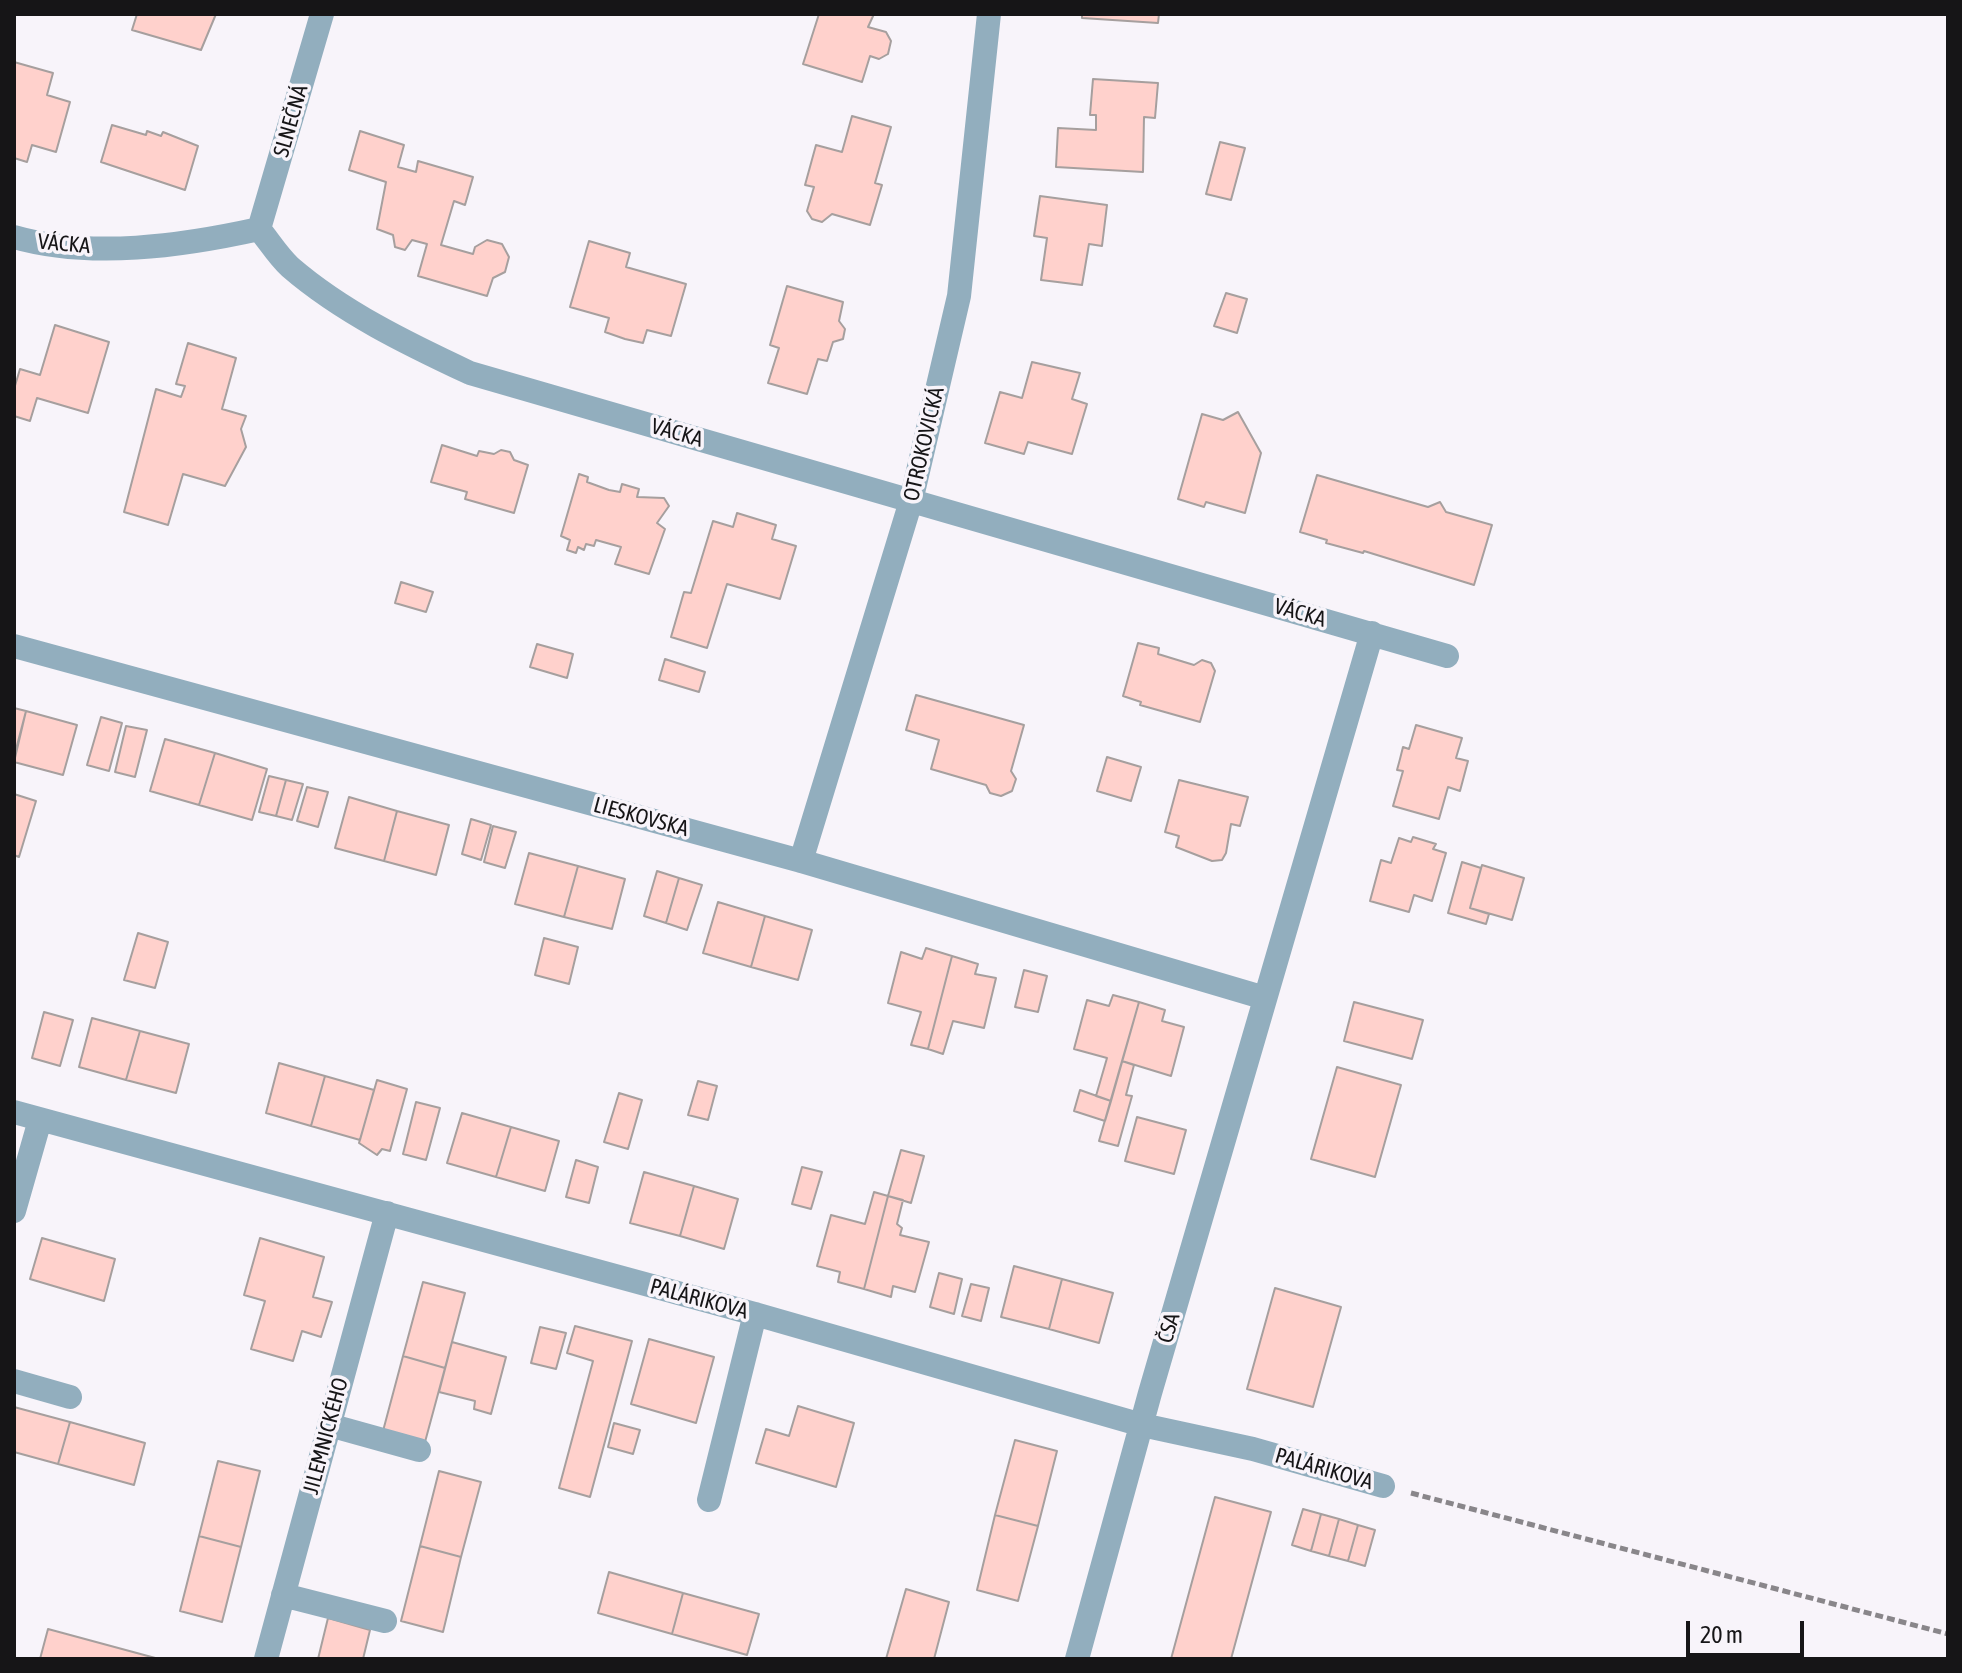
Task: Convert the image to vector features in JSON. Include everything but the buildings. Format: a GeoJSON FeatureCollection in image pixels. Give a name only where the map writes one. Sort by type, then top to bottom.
{"type":"FeatureCollection","features":[{"type":"Feature","properties":{"kind":"street","name":"SLNEČNÁ"},"geometry":{"type":"LineString","coordinates":[[259,229],[322,14]]}},
{"type":"Feature","properties":{"kind":"street","name":"OTROKOVICKÁ"},"geometry":{"type":"LineString","coordinates":[[801,861],[911,501],[959,296],[989,14]]}},
{"type":"Feature","properties":{"kind":"street","name":"VÁCKA"},"geometry":{"type":"LineString","coordinates":[[14,237],[96,248],[198,242],[259,229],[289,266],[343,305],[409,344],[470,373],[1447,656]]}},
{"type":"Feature","properties":{"kind":"street"},"geometry":{"type":"LineString","coordinates":[[1265,998],[1372,633]]}},
{"type":"Feature","properties":{"kind":"street","name":"LIESKOVSKA"},"geometry":{"type":"LineString","coordinates":[[14,646],[801,861],[1265,998]]}},
{"type":"Feature","properties":{"kind":"street","name":"ČSA"},"geometry":{"type":"LineString","coordinates":[[1077,1659],[1265,998]]}},
{"type":"Feature","properties":{"kind":"street","name":"PALÁRIKOVA"},"geometry":{"type":"LineString","coordinates":[[14,1112],[755,1314],[1142,1425],[1253,1449],[1383,1486]]}},
{"type":"Feature","properties":{"kind":"street"},"geometry":{"type":"LineString","coordinates":[[14,1211],[40,1120]]}},
{"type":"Feature","properties":{"kind":"street","name":"JILEMNICKÉHO"},"geometry":{"type":"LineString","coordinates":[[266,1659],[387,1213]]}},
{"type":"Feature","properties":{"kind":"street"},"geometry":{"type":"LineString","coordinates":[[709,1500],[755,1314]]}},
{"type":"Feature","properties":{"kind":"street"},"geometry":{"type":"LineString","coordinates":[[14,1381],[70,1397]]}},
{"type":"Feature","properties":{"kind":"street"},"geometry":{"type":"LineString","coordinates":[[329,1425],[419,1450]]}},
{"type":"Feature","properties":{"kind":"street"},"geometry":{"type":"LineString","coordinates":[[283,1595],[385,1621]]}},
{"type":"Feature","properties":{"kind":"path"},"geometry":{"type":"LineString","coordinates":[[1383,1486],[1948,1634]]}}]}
